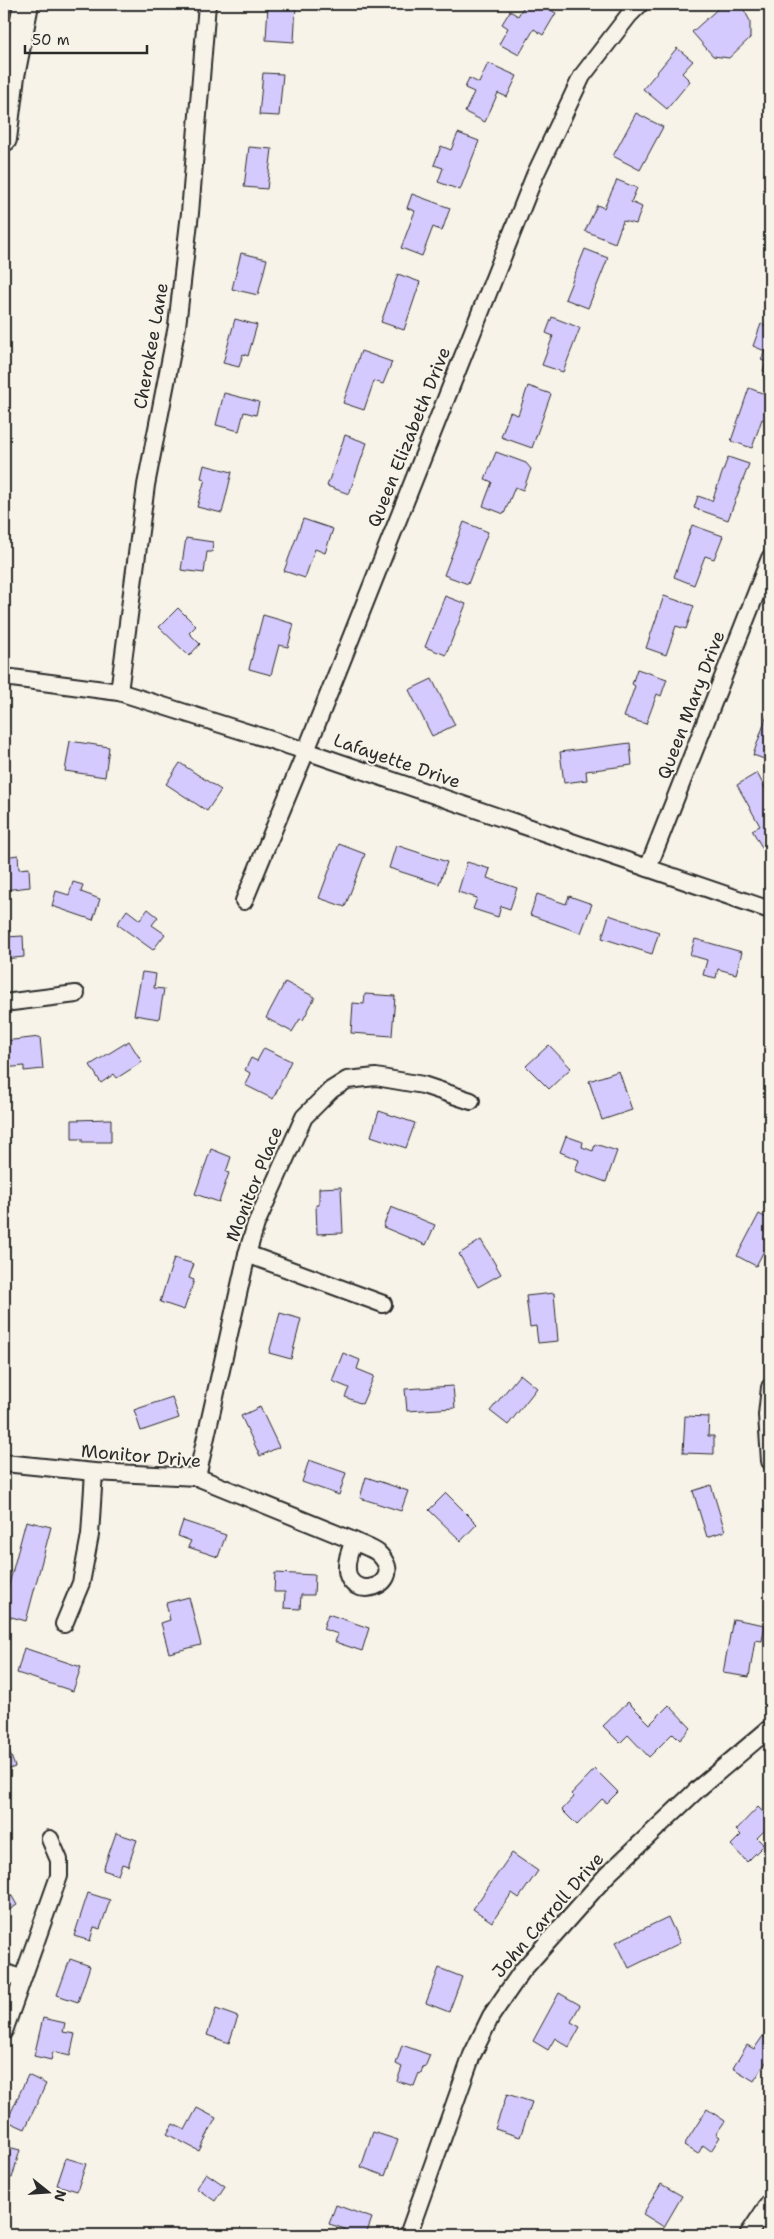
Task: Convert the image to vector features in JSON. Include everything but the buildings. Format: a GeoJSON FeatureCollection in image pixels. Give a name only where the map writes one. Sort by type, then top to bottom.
{"type":"FeatureCollection","features":[{"type":"Feature","properties":{"kind":"street"},"geometry":{"type":"LineString","coordinates":[[4,140],[8,75],[26,4]]}},
{"type":"Feature","properties":{"kind":"street","name":"Cherokee Lane"},"geometry":{"type":"LineString","coordinates":[[118,692],[146,486],[177,326],[190,213],[207,4]]}},
{"type":"Feature","properties":{"kind":"street","name":"Queen Elizabeth Drive"},"geometry":{"type":"LineString","coordinates":[[244,901],[306,751],[535,175],[582,76],[640,4]]}},
{"type":"Feature","properties":{"kind":"street","name":"Queen Mary Drive"},"geometry":{"type":"LineString","coordinates":[[648,868],[770,558]]}},
{"type":"Feature","properties":{"kind":"street","name":"Lafayette Drive"},"geometry":{"type":"LineString","coordinates":[[4,677],[118,692],[306,751],[770,910]]}},
{"type":"Feature","properties":{"kind":"street"},"geometry":{"type":"LineString","coordinates":[[4,1003],[76,994]]}},
{"type":"Feature","properties":{"kind":"street","name":"Monitor Place"},"geometry":{"type":"LineString","coordinates":[[197,1477],[247,1254],[256,1224],[304,1117],[331,1090],[347,1080],[376,1077],[423,1085],[471,1101]]}},
{"type":"Feature","properties":{"kind":"street"},"geometry":{"type":"LineString","coordinates":[[247,1254],[383,1304]]}},
{"type":"Feature","properties":{"kind":"street"},"geometry":{"type":"LineString","coordinates":[[770,1386],[767,1415],[770,1461]]}},
{"type":"Feature","properties":{"kind":"street","name":"Monitor Drive"},"geometry":{"type":"LineString","coordinates":[[4,1463],[94,1472],[197,1477],[354,1541]]}},
{"type":"Feature","properties":{"kind":"street"},"geometry":{"type":"LineString","coordinates":[[64,1624],[82,1573],[90,1535],[94,1472]]}},
{"type":"Feature","properties":{"kind":"street","name":"John Carroll Drive"},"geometry":{"type":"LineString","coordinates":[[408,2235],[472,2056],[491,2016],[522,1971],[608,1875],[699,1788],[770,1728]]}},
{"type":"Feature","properties":{"kind":"street"},"geometry":{"type":"LineString","coordinates":[[4,2031],[58,1876],[59,1860],[50,1839]]}},
{"type":"Feature","properties":{"kind":"street"},"geometry":{"type":"LineString","coordinates":[[4,1972],[22,1979]]}},
{"type":"Feature","properties":{"kind":"street"},"geometry":{"type":"LineString","coordinates":[[748,2235],[770,2202]]}}]}
